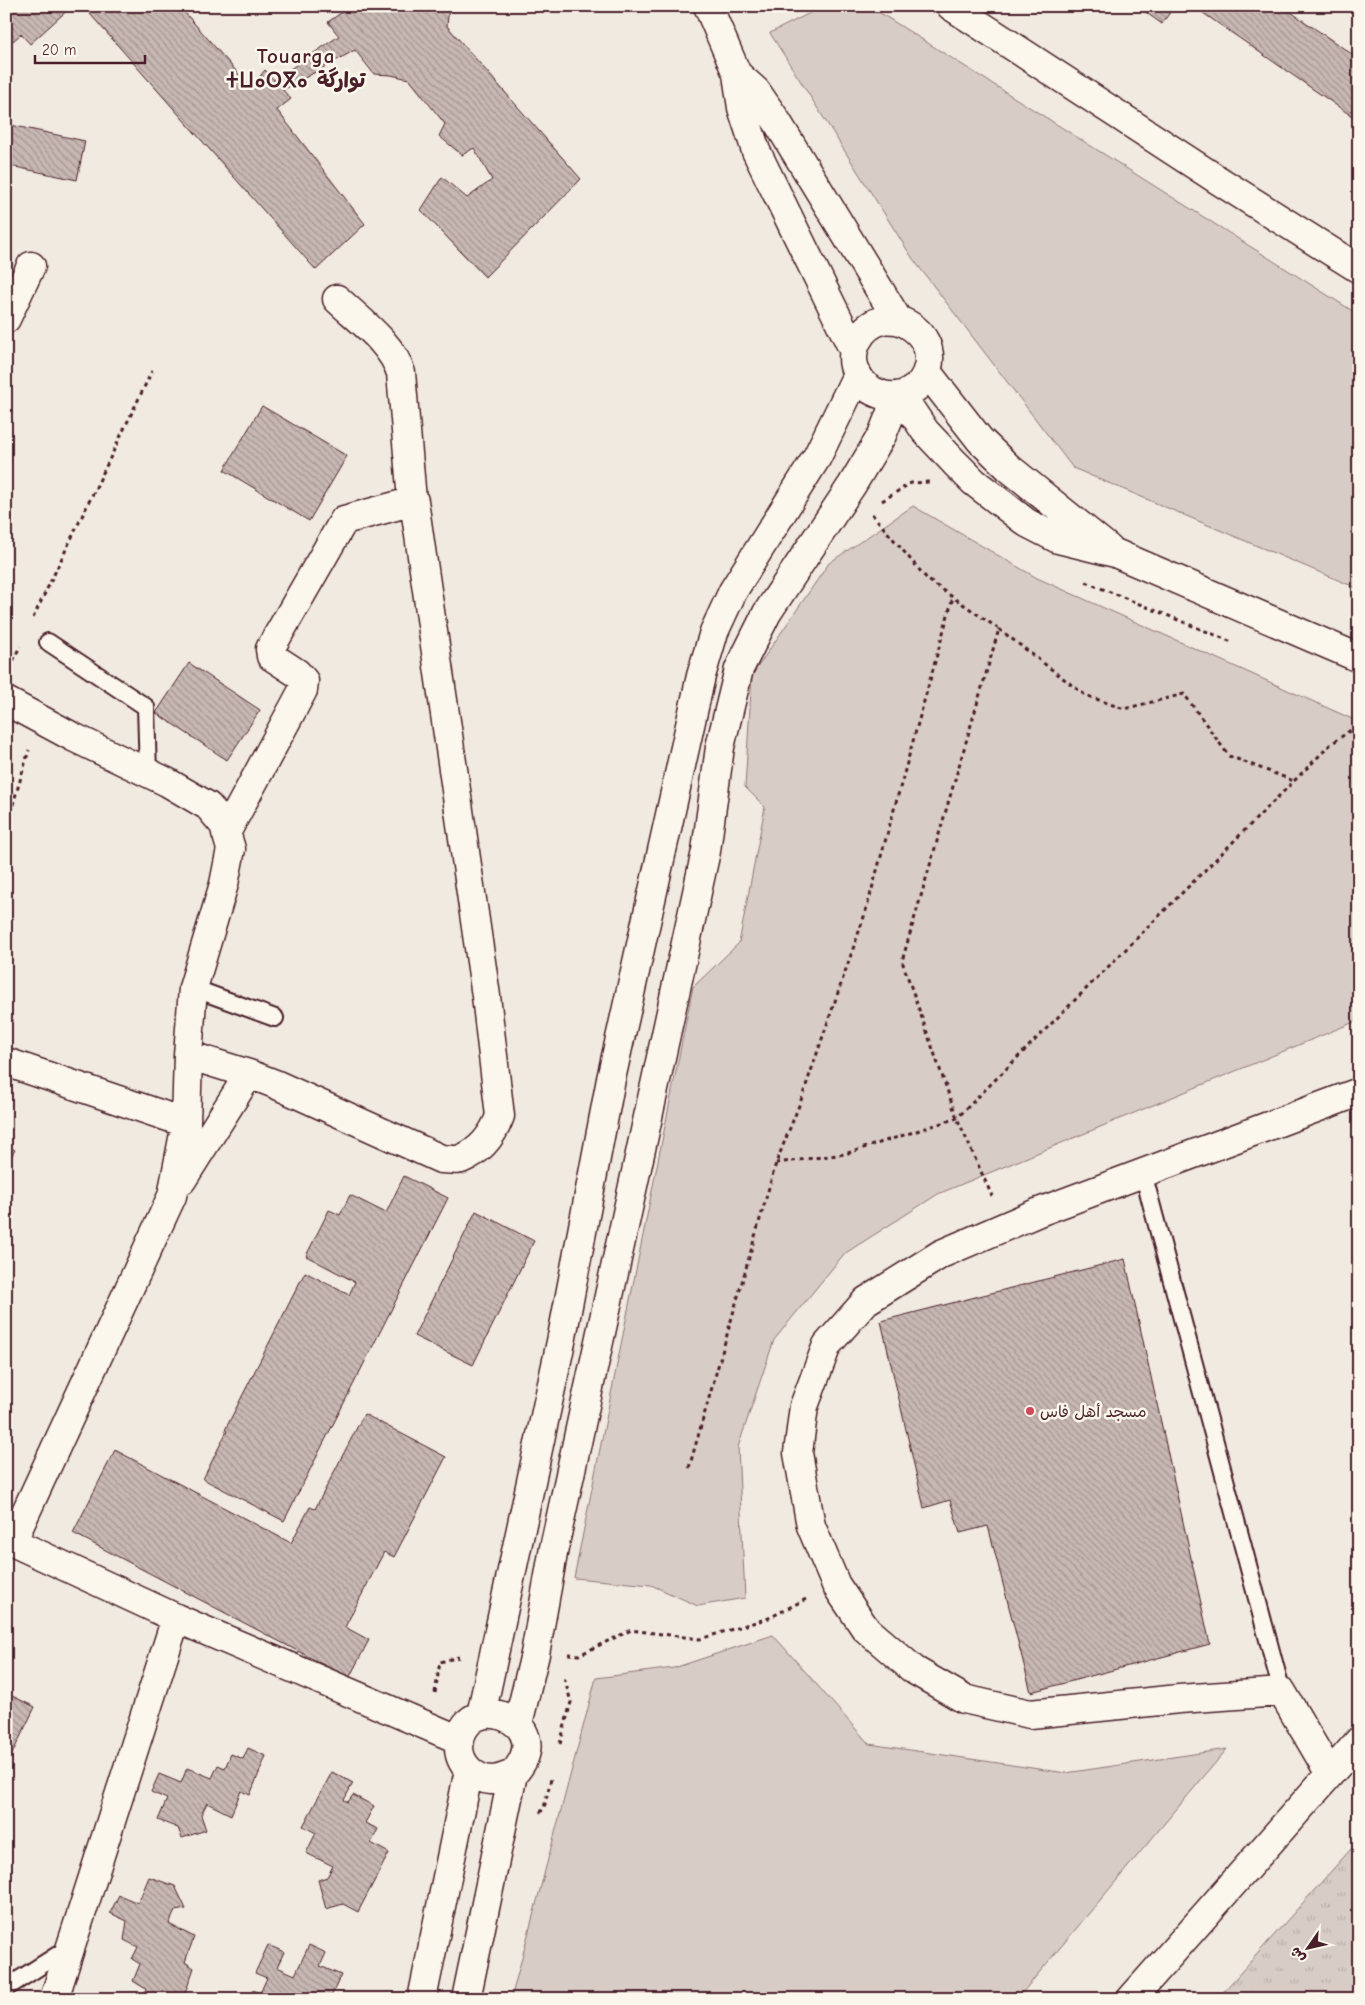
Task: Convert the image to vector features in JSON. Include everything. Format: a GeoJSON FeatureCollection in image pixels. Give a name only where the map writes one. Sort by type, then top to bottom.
{"type":"FeatureCollection","features":[{"type":"Feature","properties":{"kind":"street"},"geometry":{"type":"LineString","coordinates":[[481,1715],[562,1337],[611,1079],[701,676],[714,632],[733,591],[817,457],[855,362],[859,336],[870,326],[883,320],[898,320],[910,324],[921,334],[928,346],[930,359],[927,372],[921,383],[912,391],[898,396],[876,393],[865,386],[855,362],[756,151],[742,108],[737,74],[708,6]]}},
{"type":"Feature","properties":{"kind":"street"},"geometry":{"type":"LineString","coordinates":[[951,6],[1359,269]]}},
{"type":"Feature","properties":{"kind":"street"},"geometry":{"type":"LineString","coordinates":[[737,74],[756,91],[776,120],[898,320]]}},
{"type":"Feature","properties":{"kind":"street"},"geometry":{"type":"LineString","coordinates":[[6,318],[31,266]]}},
{"type":"Feature","properties":{"kind":"street"},"geometry":{"type":"LineString","coordinates":[[188,1055],[249,1074],[441,1159],[460,1160],[481,1147],[494,1131],[500,1116],[484,986],[416,507],[412,500],[401,373],[398,365],[381,340],[337,300]]}},
{"type":"Feature","properties":{"kind":"street"},"geometry":{"type":"LineString","coordinates":[[927,372],[980,440],[1010,468],[1115,554]]}},
{"type":"Feature","properties":{"kind":"street"},"geometry":{"type":"LineString","coordinates":[[518,1724],[546,1654],[554,1548],[706,851],[720,747],[739,669],[768,613],[852,485],[882,435],[898,396]]}},
{"type":"Feature","properties":{"kind":"street"},"geometry":{"type":"LineString","coordinates":[[898,396],[925,431],[974,482],[1027,523],[1058,539],[1115,554],[1359,658]]}},
{"type":"Feature","properties":{"kind":"street"},"geometry":{"type":"LineString","coordinates":[[226,833],[303,691],[304,682],[297,673],[271,656],[270,649],[344,520],[412,500]]}},
{"type":"Feature","properties":{"kind":"street"},"geometry":{"type":"LineString","coordinates":[[6,701],[148,773],[208,806],[224,825],[231,849],[208,946],[194,988],[188,1055],[186,1123],[172,1196]]}},
{"type":"Feature","properties":{"kind":"street"},"geometry":{"type":"LineString","coordinates":[[6,1062],[186,1123]]}},
{"type":"Feature","properties":{"kind":"street"},"geometry":{"type":"LineString","coordinates":[[249,1074],[172,1196],[9,1541],[176,1618],[460,1740]]}},
{"type":"Feature","properties":{"kind":"street"},"geometry":{"type":"LineString","coordinates":[[1330,1774],[1282,1692],[1179,1699],[1030,1714],[964,1699],[914,1670],[865,1628],[836,1585],[811,1526],[798,1453],[804,1406],[827,1345],[866,1301],[941,1254],[1005,1226],[1359,1092]]}},
{"type":"Feature","properties":{"kind":"street"},"geometry":{"type":"LineString","coordinates":[[54,1999],[176,1618]]}},
{"type":"Feature","properties":{"kind":"street"},"geometry":{"type":"LineString","coordinates":[[494,1713],[507,1716],[518,1724],[524,1733],[526,1744],[525,1756],[520,1766],[512,1774],[502,1779],[490,1780],[478,1777],[469,1770],[462,1760],[459,1750],[464,1729],[471,1721],[481,1715],[494,1713]]}},
{"type":"Feature","properties":{"kind":"street"},"geometry":{"type":"LineString","coordinates":[[1131,1999],[1359,1741]]}},
{"type":"Feature","properties":{"kind":"street"},"geometry":{"type":"LineString","coordinates":[[422,1999],[469,1770]]}},
{"type":"Feature","properties":{"kind":"street"},"geometry":{"type":"LineString","coordinates":[[466,1999],[512,1774]]}},
{"type":"Feature","properties":{"kind":"lane"},"geometry":{"type":"LineString","coordinates":[[48,642],[146,707],[148,773]]}},
{"type":"Feature","properties":{"kind":"lane"},"geometry":{"type":"LineString","coordinates":[[194,988],[275,1018]]}},
{"type":"Feature","properties":{"kind":"lane"},"geometry":{"type":"LineString","coordinates":[[1143,1173],[1282,1692]]}},
{"type":"Feature","properties":{"kind":"lane"},"geometry":{"type":"LineString","coordinates":[[6,1988],[70,1947]]}},
{"type":"Feature","properties":{"kind":"path"},"geometry":{"type":"LineString","coordinates":[[32,622],[152,371]]}},
{"type":"Feature","properties":{"kind":"path"},"geometry":{"type":"LineString","coordinates":[[868,510],[911,483],[937,482]]}},
{"type":"Feature","properties":{"kind":"path"},"geometry":{"type":"LineString","coordinates":[[852,485],[868,510],[928,580],[999,629],[1085,695],[1124,709],[1184,694],[1229,756],[1294,781]]}},
{"type":"Feature","properties":{"kind":"path"},"geometry":{"type":"LineString","coordinates":[[1083,581],[1238,645]]}},
{"type":"Feature","properties":{"kind":"path"},"geometry":{"type":"LineString","coordinates":[[689,1468],[776,1164],[800,1103],[865,914],[952,597]]}},
{"type":"Feature","properties":{"kind":"path"},"geometry":{"type":"LineString","coordinates":[[999,629],[902,961],[957,1118],[1005,1226]]}},
{"type":"Feature","properties":{"kind":"path"},"geometry":{"type":"LineString","coordinates":[[6,675],[23,639]]}},
{"type":"Feature","properties":{"kind":"path"},"geometry":{"type":"LineString","coordinates":[[6,828],[39,719]]}},
{"type":"Feature","properties":{"kind":"path"},"geometry":{"type":"LineString","coordinates":[[776,1164],[845,1154],[957,1118],[1330,745],[1359,724]]}},
{"type":"Feature","properties":{"kind":"path"},"geometry":{"type":"LineString","coordinates":[[559,1750],[571,1702],[546,1654],[579,1654],[631,1630],[700,1639],[769,1618],[836,1585]]}},
{"type":"Feature","properties":{"kind":"path"},"geometry":{"type":"LineString","coordinates":[[434,1697],[440,1662],[495,1646]]}},
{"type":"Feature","properties":{"kind":"path"},"geometry":{"type":"LineString","coordinates":[[539,1815],[544,1808],[554,1769]]}},
{"type":"Feature","properties":{"kind":"green space"},"geometry":{"type":"Polygon","coordinates":[[[824,6],[869,6],[1359,315],[1359,589],[1073,468],[913,259],[770,33],[824,6]]]}},
{"type":"Feature","properties":{"kind":"green space"},"geometry":{"type":"Polygon","coordinates":[[[913,506],[1037,578],[1359,722],[1359,1020],[938,1194],[844,1254],[774,1340],[738,1447],[745,1598],[698,1606],[651,1585],[574,1578],[693,987],[739,943],[765,807],[745,787],[752,675],[829,563],[913,506]]]}},
{"type":"Feature","properties":{"kind":"green space"},"geometry":{"type":"Polygon","coordinates":[[[773,1635],[869,1744],[1066,1773],[1227,1749],[1017,1999],[511,1999],[596,1678],[674,1668],[773,1635]]]}},
{"type":"Feature","properties":{"kind":"green space"},"geometry":{"type":"Polygon","coordinates":[[[1359,1840],[1359,1999],[1217,1999],[1359,1840]]]}},
{"type":"Feature","properties":{"kind":"building"},"geometry":{"type":"Polygon","coordinates":[[[6,6],[72,6],[30,44],[21,34],[13,41],[6,33],[6,6]]]}},
{"type":"Feature","properties":{"kind":"building"},"geometry":{"type":"Polygon","coordinates":[[[83,6],[179,6],[251,88],[265,70],[291,99],[277,110],[365,224],[316,270],[83,6]]]}},
{"type":"Feature","properties":{"kind":"building"},"geometry":{"type":"Polygon","coordinates":[[[342,6],[449,6],[447,26],[581,179],[485,277],[421,210],[442,177],[467,198],[492,180],[474,148],[462,155],[439,136],[445,124],[409,79],[374,74],[355,50],[283,90],[274,80],[339,36],[328,22],[345,10],[342,6]]]}},
{"type":"Feature","properties":{"kind":"building"},"geometry":{"type":"Polygon","coordinates":[[[1137,6],[1174,6],[1162,24],[1137,6]]]}},
{"type":"Feature","properties":{"kind":"building"},"geometry":{"type":"Polygon","coordinates":[[[1193,6],[1282,6],[1359,59],[1359,121],[1193,6]]]}},
{"type":"Feature","properties":{"kind":"building"},"geometry":{"type":"Polygon","coordinates":[[[6,124],[85,141],[77,180],[6,165],[6,124]]]}},
{"type":"Feature","properties":{"kind":"building"},"geometry":{"type":"Polygon","coordinates":[[[262,406],[347,456],[309,521],[224,470],[262,406]]]}},
{"type":"Feature","properties":{"kind":"building"},"geometry":{"type":"Polygon","coordinates":[[[189,663],[260,710],[227,760],[156,713],[189,663]]]}},
{"type":"Feature","properties":{"kind":"building"},"geometry":{"type":"Polygon","coordinates":[[[6,1146],[15,1150],[6,1165],[6,1146]]]}},
{"type":"Feature","properties":{"kind":"building"},"geometry":{"type":"Polygon","coordinates":[[[404,1176],[448,1198],[284,1521],[203,1479],[227,1431],[225,1430],[305,1272],[349,1295],[355,1282],[306,1256],[329,1210],[340,1215],[350,1195],[386,1213],[404,1176]]]}},
{"type":"Feature","properties":{"kind":"building"},"geometry":{"type":"Polygon","coordinates":[[[476,1211],[534,1241],[473,1365],[414,1336],[476,1211]]]}},
{"type":"Feature","properties":{"kind":"building","name":"مسجد أهل فاس"},"geometry":{"type":"Polygon","coordinates":[[[1125,1259],[1210,1644],[1031,1692],[988,1526],[960,1533],[950,1500],[924,1508],[881,1321],[1125,1259]]]}},
{"type":"Feature","properties":{"kind":"building"},"geometry":{"type":"Polygon","coordinates":[[[364,1414],[446,1457],[394,1557],[384,1552],[345,1627],[369,1640],[349,1678],[73,1533],[115,1450],[291,1543],[310,1507],[315,1509],[364,1414]]]}},
{"type":"Feature","properties":{"kind":"building"},"geometry":{"type":"Polygon","coordinates":[[[6,1693],[35,1707],[6,1766],[6,1693]]]}},
{"type":"Feature","properties":{"kind":"building"},"geometry":{"type":"Polygon","coordinates":[[[248,1748],[266,1756],[250,1795],[241,1791],[231,1815],[207,1803],[201,1815],[206,1830],[182,1838],[178,1828],[158,1820],[167,1799],[151,1792],[159,1774],[181,1783],[187,1768],[212,1778],[218,1765],[225,1768],[231,1754],[243,1759],[248,1748]]]}},
{"type":"Feature","properties":{"kind":"building"},"geometry":{"type":"Polygon","coordinates":[[[332,1772],[353,1783],[344,1800],[348,1802],[353,1795],[374,1806],[365,1823],[378,1829],[371,1843],[389,1853],[358,1912],[343,1904],[326,1909],[318,1880],[327,1877],[333,1866],[306,1853],[316,1833],[303,1826],[332,1772]]]}},
{"type":"Feature","properties":{"kind":"building"},"geometry":{"type":"Polygon","coordinates":[[[149,1877],[175,1886],[186,1909],[175,1911],[169,1924],[194,1937],[185,1962],[194,1968],[183,1999],[140,1999],[146,1989],[133,1981],[140,1964],[132,1959],[138,1947],[124,1940],[127,1921],[110,1913],[119,1895],[138,1903],[149,1877]]]}},
{"type":"Feature","properties":{"kind":"building"},"geometry":{"type":"Polygon","coordinates":[[[268,1945],[284,1952],[277,1967],[295,1975],[309,1945],[326,1953],[320,1966],[341,1975],[330,1999],[249,1999],[253,1990],[260,1993],[267,1978],[255,1973],[268,1945]]]}},
{"type":"Feature","properties":{"kind":"place","name":"مسجد أهل فاس"},"geometry":{"type":"Point","coordinates":[1030,1411]}},
{"type":"Feature","properties":{"kind":"district","name":"Touarga ⵜⵡⴰⵔⴳⴰ توارگة"},"geometry":{"type":"Point","coordinates":[296,68]}}]}
